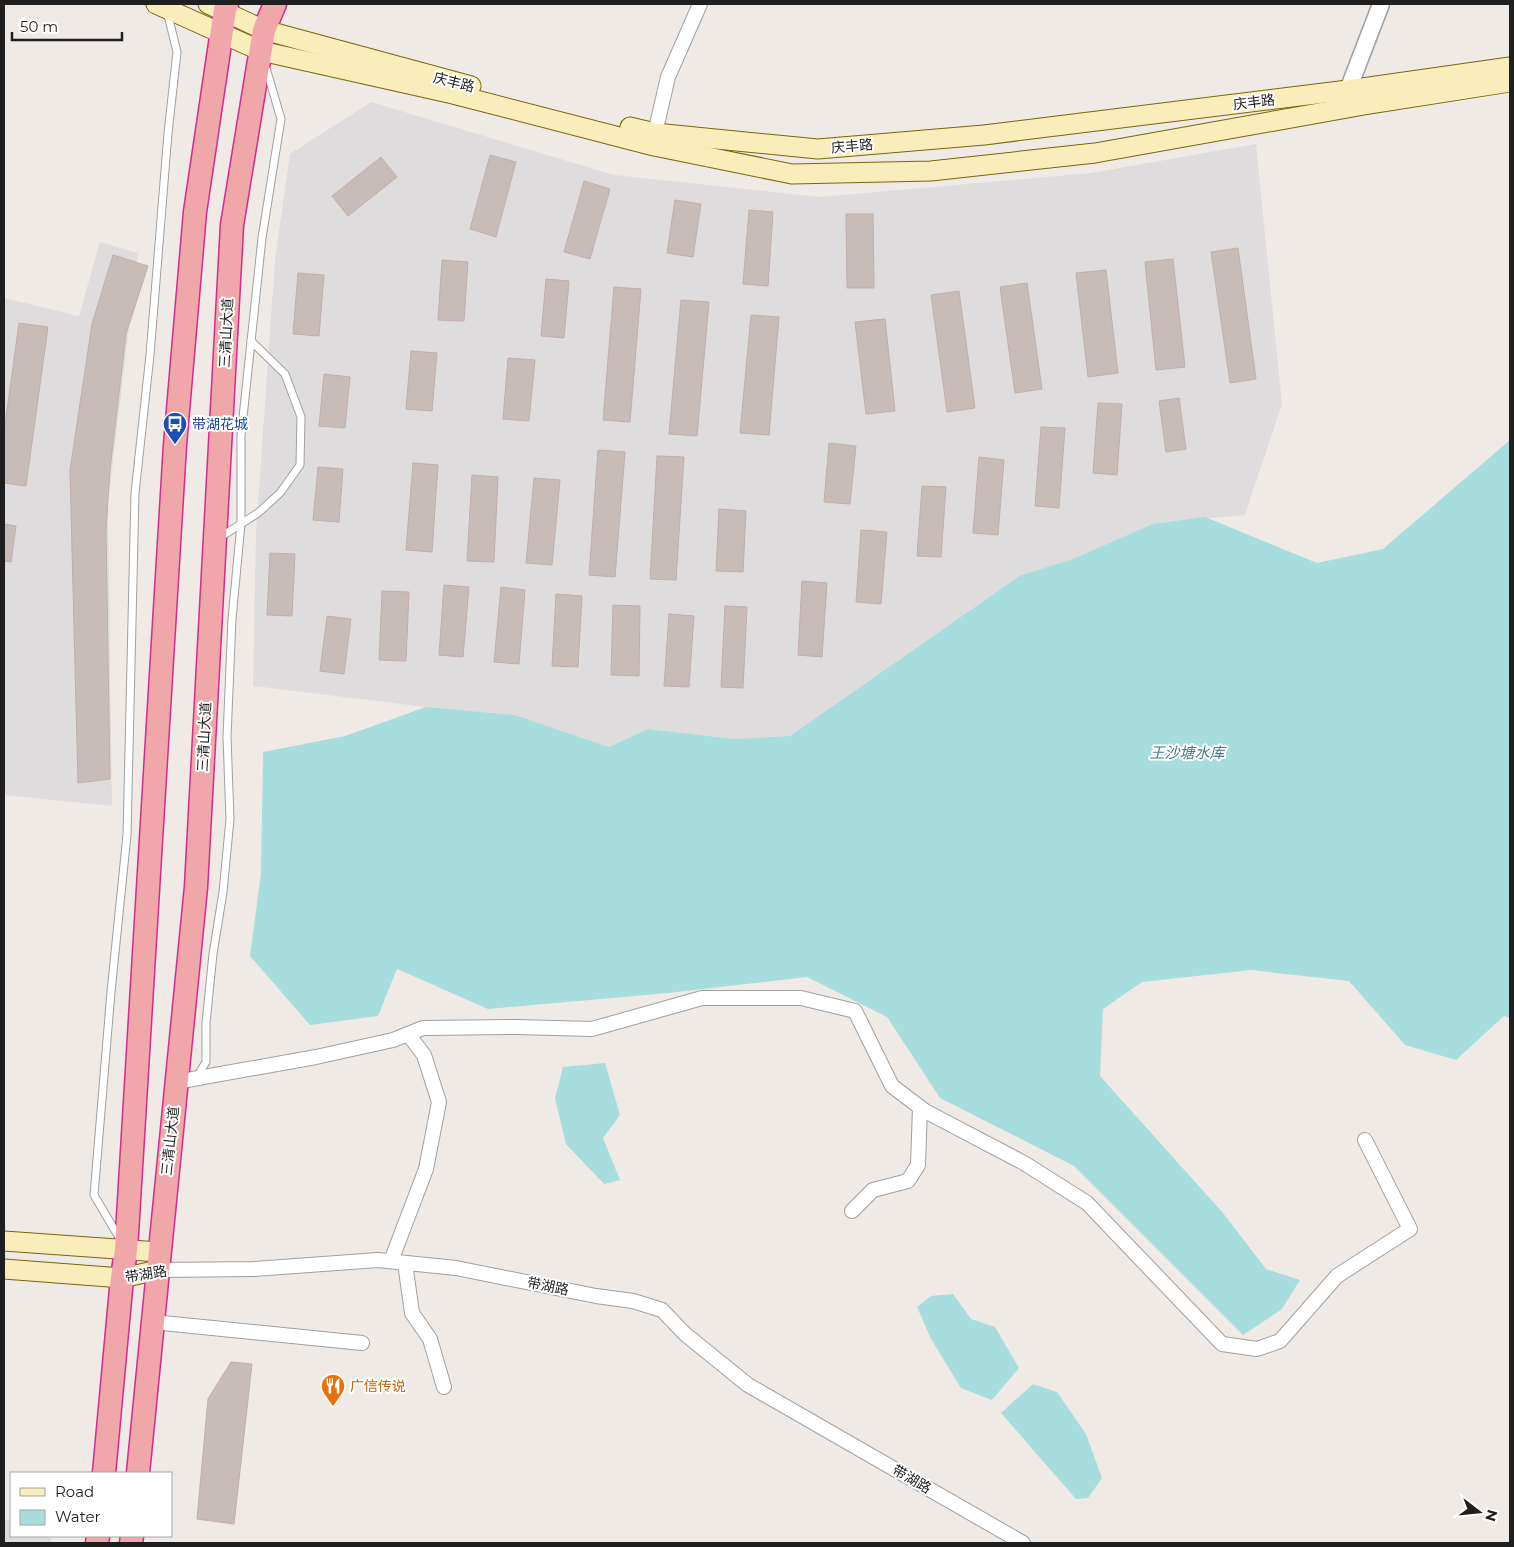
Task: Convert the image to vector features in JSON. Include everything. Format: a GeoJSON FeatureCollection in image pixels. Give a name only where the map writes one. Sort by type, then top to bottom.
{"type":"FeatureCollection","features":[{"type":"Feature","properties":{"kind":"highway","name":"三清山大道"},"geometry":{"type":"LineString","coordinates":[[138,1472],[159,1261],[186,1080],[232,225],[263,41],[275,4]]}},
{"type":"Feature","properties":{"kind":"highway"},"geometry":{"type":"LineString","coordinates":[[104,1472],[126,1250],[175,444],[195,212],[221,33],[221,5]]}},
{"type":"Feature","properties":{"kind":"main road"},"geometry":{"type":"LineString","coordinates":[[163,5],[221,33],[263,41],[453,94],[654,146],[792,174],[931,171],[1095,153],[1364,105],[1510,82]]}},
{"type":"Feature","properties":{"kind":"main road","name":"庆丰路"},"geometry":{"type":"LineString","coordinates":[[221,5],[263,41],[383,63],[655,133],[818,149],[984,134],[1348,90],[1510,67]]}},
{"type":"Feature","properties":{"kind":"main road","name":"带湖路"},"geometry":{"type":"LineString","coordinates":[[4,1241],[126,1250],[159,1261]]}},
{"type":"Feature","properties":{"kind":"main road","name":"带湖路"},"geometry":{"type":"LineString","coordinates":[[4,1269],[122,1278],[159,1261]]}},
{"type":"Feature","properties":{"kind":"street"},"geometry":{"type":"LineString","coordinates":[[655,133],[668,77],[700,4]]}},
{"type":"Feature","properties":{"kind":"street"},"geometry":{"type":"LineString","coordinates":[[1348,90],[1382,4]]}},
{"type":"Feature","properties":{"kind":"street"},"geometry":{"type":"LineString","coordinates":[[186,1080],[316,1057],[393,1040],[423,1028],[592,1029],[702,998],[801,998],[855,1011],[892,1086],[920,1107],[1024,1163],[1087,1203],[1222,1344],[1257,1349],[1280,1341],[1337,1276],[1410,1229],[1365,1140]]}},
{"type":"Feature","properties":{"kind":"street"},"geometry":{"type":"LineString","coordinates":[[408,1034],[424,1055],[439,1102],[426,1169],[398,1262],[412,1313],[430,1339],[444,1388]]}},
{"type":"Feature","properties":{"kind":"street"},"geometry":{"type":"LineString","coordinates":[[852,1211],[873,1190],[908,1181],[918,1165],[920,1107]]}},
{"type":"Feature","properties":{"kind":"street","name":"带湖路"},"geometry":{"type":"LineString","coordinates":[[159,1261],[254,1269],[378,1260],[456,1268],[596,1296],[633,1301],[662,1310],[685,1334],[748,1385],[1023,1543]]}},
{"type":"Feature","properties":{"kind":"street"},"geometry":{"type":"LineString","coordinates":[[153,1322],[362,1343]]}},
{"type":"Feature","properties":{"kind":"lane"},"geometry":{"type":"LineString","coordinates":[[126,1250],[94,1195],[111,992],[128,835],[135,493],[150,355],[168,132],[177,52],[163,5]]}},
{"type":"Feature","properties":{"kind":"lane"},"geometry":{"type":"LineString","coordinates":[[186,1080],[206,1062],[206,1023],[213,954],[224,892],[230,819],[228,728],[232,619],[241,524],[241,436],[262,238],[281,119],[263,41]]}},
{"type":"Feature","properties":{"kind":"lane"},"geometry":{"type":"LineString","coordinates":[[215,541],[258,513],[280,493],[300,465],[301,417],[285,374],[251,341]]}},
{"type":"Feature","properties":{"kind":"shaded area","name":"带湖花城"},"geometry":{"type":"Polygon","coordinates":[[[371,102],[614,175],[820,197],[1091,173],[1256,144],[1282,404],[1245,515],[1170,522],[1073,559],[1021,575],[790,736],[734,739],[648,729],[609,747],[515,715],[426,707],[253,686],[256,533],[275,260],[290,154],[371,102]]]}},
{"type":"Feature","properties":{"kind":"shaded area"},"geometry":{"type":"Polygon","coordinates":[[[100,242],[138,253],[108,503],[112,806],[4,795],[4,298],[79,316],[100,242]]]}},
{"type":"Feature","properties":{"kind":"shaded area"},"geometry":{"type":"Polygon","coordinates":[[[4,1520],[10,1520],[10,1537],[51,1538],[51,1543],[4,1543],[4,1520]]]}},
{"type":"Feature","properties":{"kind":"water","name":"王沙塘水库"},"geometry":{"type":"Polygon","coordinates":[[[1510,440],[1510,1018],[1504,1016],[1456,1060],[1405,1045],[1349,981],[1251,970],[1142,982],[1103,1009],[1100,1076],[1223,1213],[1266,1269],[1300,1280],[1282,1309],[1243,1335],[1074,1166],[940,1098],[887,1017],[807,977],[668,993],[488,1009],[397,969],[378,1016],[310,1025],[250,956],[261,873],[263,752],[345,736],[426,707],[515,715],[609,747],[648,729],[734,739],[790,736],[1021,575],[1073,559],[1153,524],[1205,517],[1317,563],[1383,549],[1510,440]]]}},
{"type":"Feature","properties":{"kind":"water"},"geometry":{"type":"Polygon","coordinates":[[[605,1063],[620,1115],[603,1138],[620,1180],[604,1184],[566,1144],[555,1098],[563,1067],[605,1063]]]}},
{"type":"Feature","properties":{"kind":"water"},"geometry":{"type":"Polygon","coordinates":[[[953,1294],[971,1319],[995,1327],[1019,1368],[992,1400],[961,1388],[931,1339],[917,1307],[931,1296],[953,1294]]]}},
{"type":"Feature","properties":{"kind":"water"},"geometry":{"type":"Polygon","coordinates":[[[1033,1384],[1057,1392],[1086,1434],[1102,1478],[1088,1498],[1076,1499],[1001,1413],[1033,1384]]]}},
{"type":"Feature","properties":{"kind":"building"},"geometry":{"type":"Polygon","coordinates":[[[490,155],[516,162],[496,237],[470,229],[490,155]]]}},
{"type":"Feature","properties":{"kind":"building"},"geometry":{"type":"Polygon","coordinates":[[[381,157],[397,177],[348,216],[332,196],[381,157]]]}},
{"type":"Feature","properties":{"kind":"building"},"geometry":{"type":"Polygon","coordinates":[[[584,181],[610,189],[590,259],[564,252],[584,181]]]}},
{"type":"Feature","properties":{"kind":"building"},"geometry":{"type":"Polygon","coordinates":[[[675,200],[701,204],[693,257],[667,253],[675,200]]]}},
{"type":"Feature","properties":{"kind":"building"},"geometry":{"type":"Polygon","coordinates":[[[749,210],[773,212],[768,286],[743,284],[749,210]]]}},
{"type":"Feature","properties":{"kind":"building"},"geometry":{"type":"Polygon","coordinates":[[[846,214],[873,214],[874,288],[847,288],[846,214]]]}},
{"type":"Feature","properties":{"kind":"building"},"geometry":{"type":"Polygon","coordinates":[[[1238,248],[1256,379],[1230,383],[1211,252],[1238,248]]]}},
{"type":"Feature","properties":{"kind":"building"},"geometry":{"type":"Polygon","coordinates":[[[113,255],[148,266],[126,334],[110,469],[106,530],[110,779],[78,783],[70,470],[92,324],[113,255]]]}},
{"type":"Feature","properties":{"kind":"building"},"geometry":{"type":"Polygon","coordinates":[[[1173,259],[1185,367],[1156,370],[1145,262],[1173,259]]]}},
{"type":"Feature","properties":{"kind":"building"},"geometry":{"type":"Polygon","coordinates":[[[442,260],[468,262],[464,321],[438,320],[442,260]]]}},
{"type":"Feature","properties":{"kind":"building"},"geometry":{"type":"Polygon","coordinates":[[[1106,270],[1118,373],[1088,377],[1076,273],[1106,270]]]}},
{"type":"Feature","properties":{"kind":"building"},"geometry":{"type":"Polygon","coordinates":[[[298,273],[324,275],[319,336],[293,334],[298,273]]]}},
{"type":"Feature","properties":{"kind":"building"},"geometry":{"type":"Polygon","coordinates":[[[546,279],[569,281],[564,338],[541,336],[546,279]]]}},
{"type":"Feature","properties":{"kind":"building"},"geometry":{"type":"Polygon","coordinates":[[[1027,283],[1042,389],[1015,393],[1000,287],[1027,283]]]}},
{"type":"Feature","properties":{"kind":"building"},"geometry":{"type":"Polygon","coordinates":[[[614,287],[641,289],[630,422],[603,420],[614,287]]]}},
{"type":"Feature","properties":{"kind":"building"},"geometry":{"type":"Polygon","coordinates":[[[959,291],[975,408],[947,412],[931,295],[959,291]]]}},
{"type":"Feature","properties":{"kind":"building"},"geometry":{"type":"Polygon","coordinates":[[[681,300],[709,302],[697,436],[669,434],[681,300]]]}},
{"type":"Feature","properties":{"kind":"building"},"geometry":{"type":"Polygon","coordinates":[[[751,315],[779,317],[769,435],[740,433],[751,315]]]}},
{"type":"Feature","properties":{"kind":"building"},"geometry":{"type":"Polygon","coordinates":[[[885,319],[895,411],[866,414],[855,322],[885,319]]]}},
{"type":"Feature","properties":{"kind":"building"},"geometry":{"type":"Polygon","coordinates":[[[19,323],[48,327],[26,486],[4,483],[4,432],[19,323]]]}},
{"type":"Feature","properties":{"kind":"building"},"geometry":{"type":"Polygon","coordinates":[[[411,351],[437,353],[432,411],[406,409],[411,351]]]}},
{"type":"Feature","properties":{"kind":"building"},"geometry":{"type":"Polygon","coordinates":[[[508,358],[535,360],[529,421],[503,419],[508,358]]]}},
{"type":"Feature","properties":{"kind":"building"},"geometry":{"type":"Polygon","coordinates":[[[324,374],[350,377],[345,428],[319,426],[324,374]]]}},
{"type":"Feature","properties":{"kind":"building"},"geometry":{"type":"Polygon","coordinates":[[[1179,398],[1186,449],[1166,452],[1159,401],[1179,398]]]}},
{"type":"Feature","properties":{"kind":"building"},"geometry":{"type":"Polygon","coordinates":[[[1098,403],[1122,404],[1117,475],[1093,473],[1098,403]]]}},
{"type":"Feature","properties":{"kind":"building"},"geometry":{"type":"Polygon","coordinates":[[[1041,427],[1065,428],[1059,508],[1035,506],[1041,427]]]}},
{"type":"Feature","properties":{"kind":"building"},"geometry":{"type":"Polygon","coordinates":[[[829,443],[856,446],[850,504],[824,502],[829,443]]]}},
{"type":"Feature","properties":{"kind":"building"},"geometry":{"type":"Polygon","coordinates":[[[598,450],[625,452],[615,577],[589,575],[598,450]]]}},
{"type":"Feature","properties":{"kind":"building"},"geometry":{"type":"Polygon","coordinates":[[[657,456],[684,457],[676,580],[650,579],[657,456]]]}},
{"type":"Feature","properties":{"kind":"building"},"geometry":{"type":"Polygon","coordinates":[[[979,457],[1004,460],[998,535],[973,533],[979,457]]]}},
{"type":"Feature","properties":{"kind":"building"},"geometry":{"type":"Polygon","coordinates":[[[413,463],[438,465],[432,552],[406,550],[413,463]]]}},
{"type":"Feature","properties":{"kind":"building"},"geometry":{"type":"Polygon","coordinates":[[[318,467],[343,469],[339,522],[313,520],[318,467]]]}},
{"type":"Feature","properties":{"kind":"building"},"geometry":{"type":"Polygon","coordinates":[[[472,475],[498,477],[494,562],[467,561],[472,475]]]}},
{"type":"Feature","properties":{"kind":"building"},"geometry":{"type":"Polygon","coordinates":[[[534,478],[560,480],[552,565],[526,563],[534,478]]]}},
{"type":"Feature","properties":{"kind":"building"},"geometry":{"type":"Polygon","coordinates":[[[922,486],[946,487],[941,557],[917,556],[922,486]]]}},
{"type":"Feature","properties":{"kind":"building"},"geometry":{"type":"Polygon","coordinates":[[[719,509],[746,511],[743,572],[716,571],[719,509]]]}},
{"type":"Feature","properties":{"kind":"building"},"geometry":{"type":"Polygon","coordinates":[[[4,524],[16,526],[11,562],[4,561],[4,524]]]}},
{"type":"Feature","properties":{"kind":"building"},"geometry":{"type":"Polygon","coordinates":[[[861,530],[887,532],[881,604],[856,602],[861,530]]]}},
{"type":"Feature","properties":{"kind":"building"},"geometry":{"type":"Polygon","coordinates":[[[270,553],[295,554],[292,616],[267,615],[270,553]]]}},
{"type":"Feature","properties":{"kind":"building"},"geometry":{"type":"Polygon","coordinates":[[[802,581],[827,583],[822,657],[798,655],[802,581]]]}},
{"type":"Feature","properties":{"kind":"building"},"geometry":{"type":"Polygon","coordinates":[[[444,585],[469,587],[463,657],[439,655],[444,585]]]}},
{"type":"Feature","properties":{"kind":"building"},"geometry":{"type":"Polygon","coordinates":[[[501,587],[525,590],[519,664],[494,662],[501,587]]]}},
{"type":"Feature","properties":{"kind":"building"},"geometry":{"type":"Polygon","coordinates":[[[382,591],[409,592],[406,661],[379,660],[382,591]]]}},
{"type":"Feature","properties":{"kind":"building"},"geometry":{"type":"Polygon","coordinates":[[[556,594],[582,596],[578,667],[552,666],[556,594]]]}},
{"type":"Feature","properties":{"kind":"building"},"geometry":{"type":"Polygon","coordinates":[[[613,605],[640,606],[639,676],[611,675],[613,605]]]}},
{"type":"Feature","properties":{"kind":"building"},"geometry":{"type":"Polygon","coordinates":[[[725,606],[747,607],[743,688],[721,687],[725,606]]]}},
{"type":"Feature","properties":{"kind":"building"},"geometry":{"type":"Polygon","coordinates":[[[669,614],[694,616],[689,687],[664,686],[669,614]]]}},
{"type":"Feature","properties":{"kind":"building"},"geometry":{"type":"Polygon","coordinates":[[[327,616],[351,619],[344,674],[320,671],[327,616]]]}},
{"type":"Feature","properties":{"kind":"building"},"geometry":{"type":"Polygon","coordinates":[[[231,1362],[252,1364],[234,1524],[197,1519],[208,1399],[231,1362]]]}},
{"type":"Feature","properties":{"kind":"place","name":"带湖花城"},"geometry":{"type":"Point","coordinates":[175,445]}},
{"type":"Feature","properties":{"kind":"place","name":"广信传说"},"geometry":{"type":"Point","coordinates":[333,1407]}}]}
